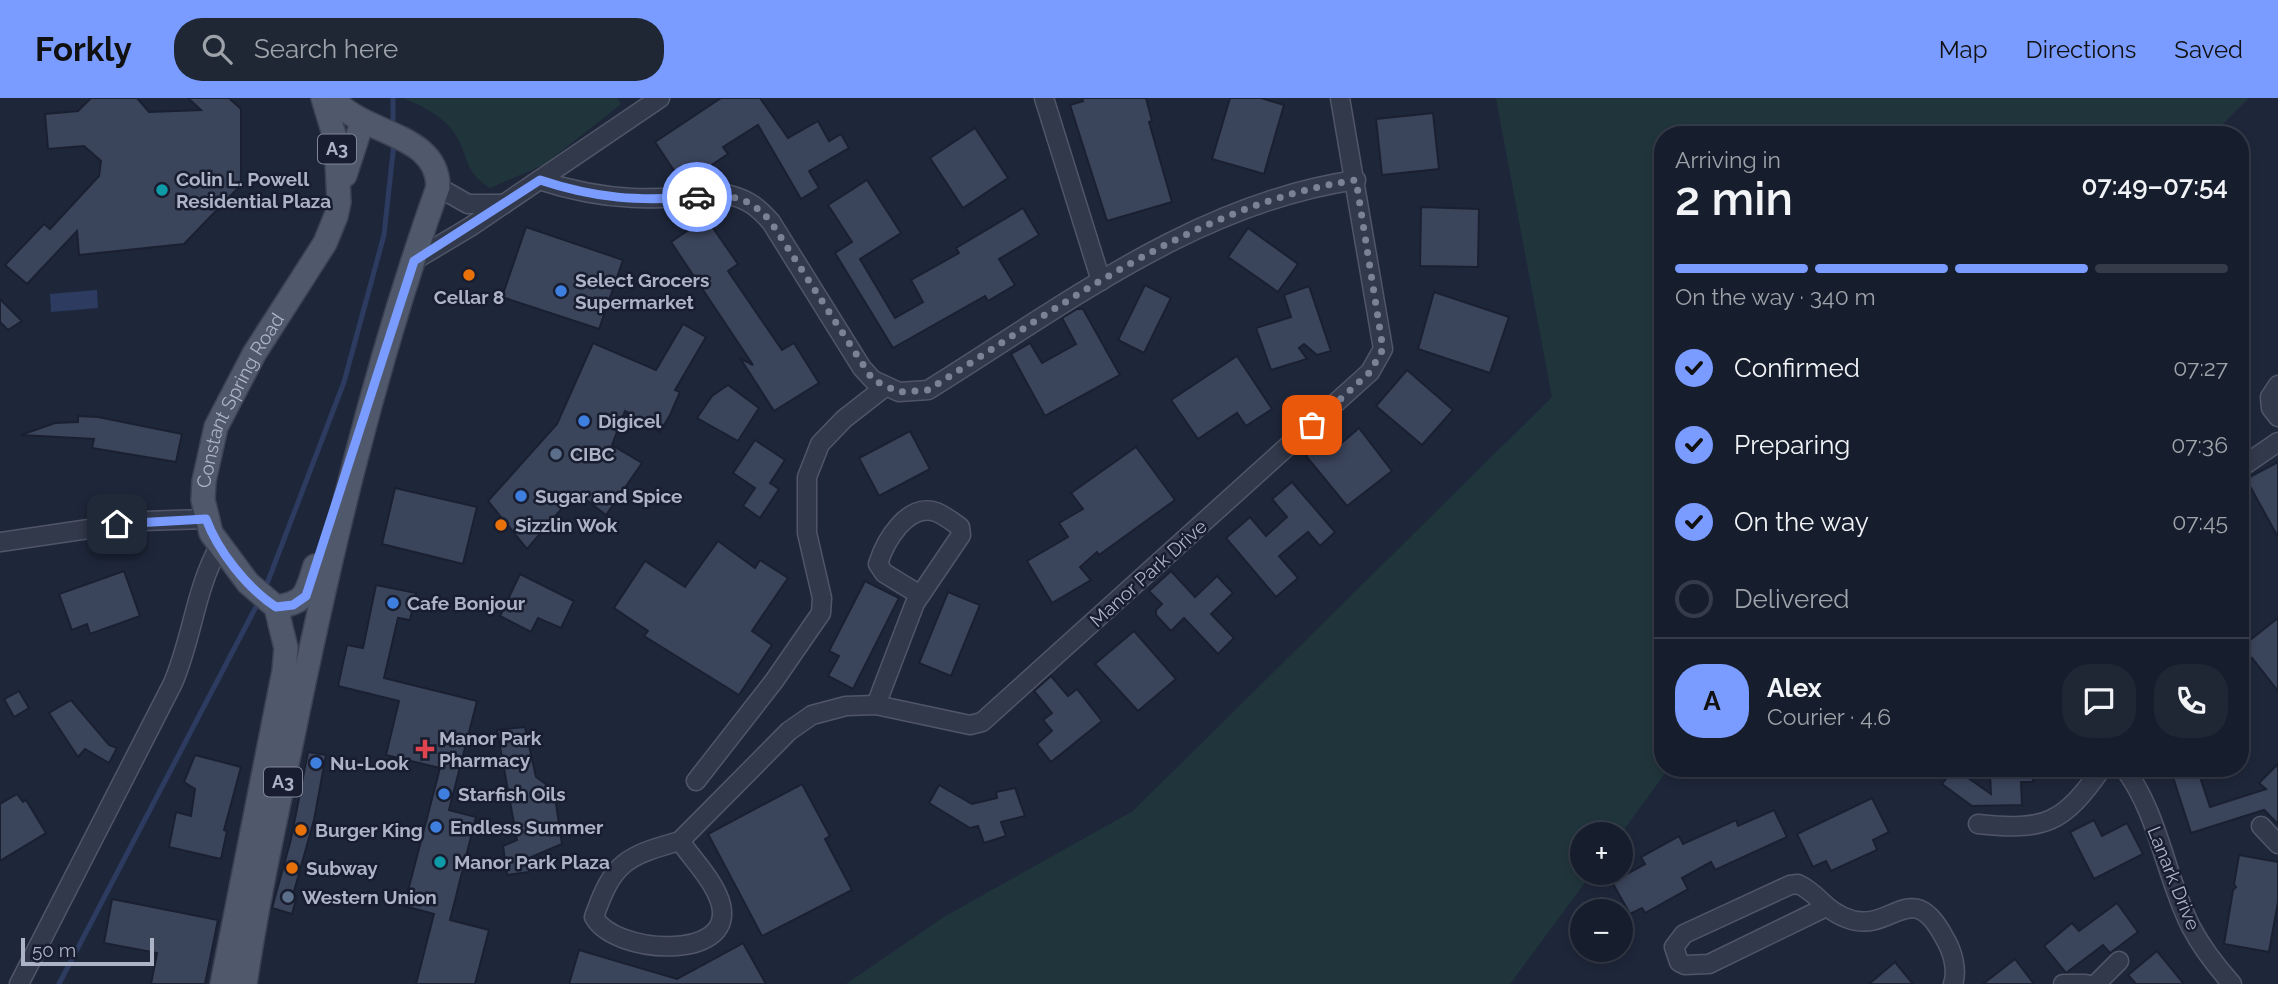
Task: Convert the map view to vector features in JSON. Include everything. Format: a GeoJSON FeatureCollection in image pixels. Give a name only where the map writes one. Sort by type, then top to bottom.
{"type":"FeatureCollection","features":[{"type":"Feature","properties":{"kind":"main road","name":"Constant Spring Road"},"geometry":{"type":"LineString","coordinates":[[272,605],[248,583],[220,545],[206,519],[204,481],[216,427],[254,354],[325,243],[338,202],[336,141],[323,98]]}},
{"type":"Feature","properties":{"kind":"main road","name":"A3"},"geometry":{"type":"LineString","coordinates":[[245,984],[254,925],[324,580],[377,377],[438,187],[438,175],[433,163],[416,145],[341,109],[333,98]]}},
{"type":"Feature","properties":{"kind":"main road"},"geometry":{"type":"LineString","coordinates":[[338,202],[348,158],[360,129],[374,127]]}},
{"type":"Feature","properties":{"kind":"main road"},"geometry":{"type":"LineString","coordinates":[[272,605],[293,605],[306,596],[359,422],[377,377]]}},
{"type":"Feature","properties":{"kind":"main road","name":"A3"},"geometry":{"type":"LineString","coordinates":[[222,984],[284,671],[286,648],[272,605]]}},
{"type":"Feature","properties":{"kind":"street"},"geometry":{"type":"LineString","coordinates":[[414,261],[540,180],[639,104],[660,98]]}},
{"type":"Feature","properties":{"kind":"street"},"geometry":{"type":"LineString","coordinates":[[1044,98],[1101,281]]}},
{"type":"Feature","properties":{"kind":"street","name":"Manor Park Drive"},"geometry":{"type":"LineString","coordinates":[[680,841],[789,731],[812,715],[846,706],[876,705],[970,725],[982,722],[1370,372],[1383,349],[1340,98]]}},
{"type":"Feature","properties":{"kind":"street"},"geometry":{"type":"LineString","coordinates":[[540,180],[577,193],[616,200],[726,194],[751,202],[771,222],[862,368],[885,387],[899,392],[928,390],[1101,281],[1193,230],[1269,199],[1310,187],[1356,180]]}},
{"type":"Feature","properties":{"kind":"street"},"geometry":{"type":"LineString","coordinates":[[438,187],[468,204],[503,204]]}},
{"type":"Feature","properties":{"kind":"street"},"geometry":{"type":"LineString","coordinates":[[2278,385],[2271,392],[2270,402],[2278,417]]}},
{"type":"Feature","properties":{"kind":"street"},"geometry":{"type":"LineString","coordinates":[[696,781],[774,681],[821,613],[822,598],[807,533],[806,498],[810,469],[820,444],[844,419],[885,387]]}},
{"type":"Feature","properties":{"kind":"street"},"geometry":{"type":"LineString","coordinates":[[2249,457],[2278,442]]}},
{"type":"Feature","properties":{"kind":"street"},"geometry":{"type":"LineString","coordinates":[[876,705],[920,595],[961,535],[960,527],[935,511],[917,512],[906,519],[882,551],[878,564],[884,573],[920,595]]}},
{"type":"Feature","properties":{"kind":"street"},"geometry":{"type":"LineString","coordinates":[[0,523],[6,540],[143,521],[206,519]]}},
{"type":"Feature","properties":{"kind":"street"},"geometry":{"type":"LineString","coordinates":[[19,984],[173,683],[189,646],[200,585],[220,545]]}},
{"type":"Feature","properties":{"kind":"street"},"geometry":{"type":"LineString","coordinates":[[1978,824],[2018,828],[2046,823],[2082,797],[2096,777]]}},
{"type":"Feature","properties":{"kind":"street","name":"Lanark Drive"},"geometry":{"type":"LineString","coordinates":[[2130,777],[2163,848],[2190,925],[2207,955],[2231,984]]}},
{"type":"Feature","properties":{"kind":"street"},"geometry":{"type":"LineString","coordinates":[[2261,825],[2278,844]]}},
{"type":"Feature","properties":{"kind":"street"},"geometry":{"type":"LineString","coordinates":[[680,841],[721,902],[723,914],[719,925],[694,943],[674,948],[652,947],[606,932],[599,926],[594,917],[604,889],[614,874],[636,854],[680,841]]}},
{"type":"Feature","properties":{"kind":"street"},"geometry":{"type":"LineString","coordinates":[[1824,908],[1709,964],[1685,965],[1675,955],[1674,947],[1684,934],[1790,885],[1805,887],[1824,908],[1855,921],[1866,921],[1899,909],[1922,909],[1931,915],[1951,948],[1953,984]]}},
{"type":"Feature","properties":{"kind":"street"},"geometry":{"type":"LineString","coordinates":[[2096,984],[2119,961]]}},
{"type":"Feature","properties":{"kind":"street"},"geometry":{"type":"LineString","coordinates":[[2063,984],[2086,984]]}},
{"type":"Feature","properties":{"kind":"green space"},"geometry":{"type":"Polygon","coordinates":[[[403,98],[617,98],[621,104],[545,164],[490,188],[472,172],[458,139],[448,125],[427,109],[403,98]]]}},
{"type":"Feature","properties":{"kind":"green space"},"geometry":{"type":"Polygon","coordinates":[[[1496,98],[2249,98],[2221,126],[1654,126],[1654,777],[1662,777],[1630,822],[1570,822],[1570,885],[1583,885],[1570,899],[1570,903],[1510,984],[846,984],[944,917],[1133,811],[1552,397],[1496,98]]]}},
{"type":"Feature","properties":{"kind":"water"},"geometry":{"type":"Polygon","coordinates":[[[97,290],[98,308],[51,312],[50,294],[97,290]]]}},
{"type":"Feature","properties":{"kind":"building","name":"Colin L. Powell Residential Plaza"},"geometry":{"type":"Polygon","coordinates":[[[91,98],[137,98],[149,112],[201,110],[188,98],[229,98],[241,109],[241,185],[184,244],[79,255],[77,231],[27,284],[5,265],[44,224],[50,229],[99,176],[101,161],[84,146],[48,149],[45,114],[78,111],[91,98]]]}},
{"type":"Feature","properties":{"kind":"building"},"geometry":{"type":"Polygon","coordinates":[[[721,98],[760,98],[788,138],[818,121],[829,141],[841,134],[849,148],[809,171],[819,188],[801,199],[758,125],[723,147],[728,154],[683,184],[655,142],[721,98]]]}},
{"type":"Feature","properties":{"kind":"building"},"geometry":{"type":"Polygon","coordinates":[[[1082,98],[1146,98],[1152,121],[1149,122],[1172,202],[1107,221],[1070,105],[1083,101],[1082,98]]]}},
{"type":"Feature","properties":{"kind":"building"},"geometry":{"type":"Polygon","coordinates":[[[1230,98],[1261,98],[1284,105],[1264,174],[1212,159],[1230,98]]]}},
{"type":"Feature","properties":{"kind":"building"},"geometry":{"type":"Polygon","coordinates":[[[1433,113],[1439,169],[1382,175],[1376,119],[1433,113]]]}},
{"type":"Feature","properties":{"kind":"building"},"geometry":{"type":"Polygon","coordinates":[[[975,128],[1008,178],[963,208],[930,158],[975,128]]]}},
{"type":"Feature","properties":{"kind":"building"},"geometry":{"type":"Polygon","coordinates":[[[867,180],[901,233],[860,259],[895,318],[923,302],[911,280],[959,253],[956,248],[1023,208],[1039,235],[999,259],[1015,285],[988,301],[985,296],[893,348],[835,253],[852,242],[828,205],[867,180]]]}},
{"type":"Feature","properties":{"kind":"building"},"geometry":{"type":"Polygon","coordinates":[[[1421,207],[1479,209],[1478,267],[1420,266],[1421,207]]]}},
{"type":"Feature","properties":{"kind":"building"},"geometry":{"type":"Polygon","coordinates":[[[706,218],[738,264],[728,271],[782,350],[794,343],[819,383],[774,411],[740,358],[753,365],[671,242],[706,218]]]}},
{"type":"Feature","properties":{"kind":"building"},"geometry":{"type":"Polygon","coordinates":[[[526,227],[623,260],[599,329],[502,297],[526,227]]]}},
{"type":"Feature","properties":{"kind":"building"},"geometry":{"type":"Polygon","coordinates":[[[1248,228],[1298,264],[1278,292],[1228,257],[1248,228]]]}},
{"type":"Feature","properties":{"kind":"building"},"geometry":{"type":"Polygon","coordinates":[[[1145,285],[1171,298],[1144,353],[1118,340],[1145,285]]]}},
{"type":"Feature","properties":{"kind":"building"},"geometry":{"type":"Polygon","coordinates":[[[1309,286],[1331,351],[1317,355],[1304,344],[1299,348],[1307,359],[1271,370],[1256,328],[1291,317],[1284,295],[1309,286]]]}},
{"type":"Feature","properties":{"kind":"building"},"geometry":{"type":"Polygon","coordinates":[[[1434,292],[1509,317],[1490,373],[1418,349],[1434,292]]]}},
{"type":"Feature","properties":{"kind":"building"},"geometry":{"type":"Polygon","coordinates":[[[0,299],[22,321],[8,330],[0,322],[0,299]]]}},
{"type":"Feature","properties":{"kind":"building"},"geometry":{"type":"Polygon","coordinates":[[[1077,309],[1083,309],[1120,375],[1045,416],[1011,354],[1030,343],[1042,363],[1076,344],[1062,318],[1077,309]]]}},
{"type":"Feature","properties":{"kind":"building"},"geometry":{"type":"Polygon","coordinates":[[[683,324],[706,337],[675,390],[680,392],[660,432],[625,411],[612,445],[642,463],[606,515],[576,492],[527,549],[488,501],[557,424],[593,343],[656,370],[683,324]]]}},
{"type":"Feature","properties":{"kind":"building"},"geometry":{"type":"Polygon","coordinates":[[[1237,356],[1272,409],[1246,426],[1237,413],[1198,439],[1171,400],[1237,356]]]}},
{"type":"Feature","properties":{"kind":"building"},"geometry":{"type":"Polygon","coordinates":[[[1407,370],[1453,410],[1422,445],[1376,406],[1407,370]]]}},
{"type":"Feature","properties":{"kind":"building"},"geometry":{"type":"Polygon","coordinates":[[[728,385],[759,408],[738,441],[697,418],[712,396],[728,385]]]}},
{"type":"Feature","properties":{"kind":"building"},"geometry":{"type":"Polygon","coordinates":[[[78,416],[98,417],[182,434],[176,462],[92,448],[94,439],[21,435],[55,423],[78,422],[78,416]]]}},
{"type":"Feature","properties":{"kind":"building"},"geometry":{"type":"Polygon","coordinates":[[[1359,428],[1392,471],[1347,506],[1306,456],[1322,441],[1331,452],[1359,428]]]}},
{"type":"Feature","properties":{"kind":"building"},"geometry":{"type":"Polygon","coordinates":[[[910,431],[930,469],[879,496],[859,458],[910,431]]]}},
{"type":"Feature","properties":{"kind":"building"},"geometry":{"type":"Polygon","coordinates":[[[755,440],[785,460],[770,483],[779,489],[760,518],[743,506],[755,488],[733,473],[755,440]]]}},
{"type":"Feature","properties":{"kind":"building"},"geometry":{"type":"Polygon","coordinates":[[[1136,447],[1175,500],[1099,555],[1097,552],[1080,567],[1091,580],[1052,603],[1027,561],[1068,537],[1059,523],[1083,509],[1071,493],[1136,447]]]}},
{"type":"Feature","properties":{"kind":"building"},"geometry":{"type":"Polygon","coordinates":[[[2278,462],[2278,537],[2249,484],[2249,477],[2278,462]]]}},
{"type":"Feature","properties":{"kind":"building"},"geometry":{"type":"Polygon","coordinates":[[[1292,482],[1335,532],[1320,546],[1308,532],[1279,556],[1298,578],[1276,597],[1226,538],[1250,517],[1266,536],[1287,517],[1272,499],[1292,482]]]}},
{"type":"Feature","properties":{"kind":"building"},"geometry":{"type":"Polygon","coordinates":[[[395,488],[477,507],[463,564],[382,544],[395,488]]]}},
{"type":"Feature","properties":{"kind":"building"},"geometry":{"type":"Polygon","coordinates":[[[718,541],[755,568],[760,560],[788,578],[752,631],[772,645],[739,695],[644,636],[648,631],[614,608],[645,561],[685,587],[718,541]]]}},
{"type":"Feature","properties":{"kind":"building"},"geometry":{"type":"Polygon","coordinates":[[[124,571],[140,616],[90,634],[87,624],[72,630],[59,594],[124,571]]]}},
{"type":"Feature","properties":{"kind":"building"},"geometry":{"type":"Polygon","coordinates":[[[1171,571],[1195,597],[1217,576],[1233,593],[1211,614],[1234,638],[1218,654],[1184,618],[1171,631],[1156,615],[1156,610],[1162,604],[1149,591],[1171,571]]]}},
{"type":"Feature","properties":{"kind":"building"},"geometry":{"type":"Polygon","coordinates":[[[520,574],[574,601],[561,628],[538,618],[531,632],[500,616],[520,574]]]}},
{"type":"Feature","properties":{"kind":"building"},"geometry":{"type":"Polygon","coordinates":[[[865,581],[899,598],[853,689],[828,676],[839,656],[829,651],[865,581]]]}},
{"type":"Feature","properties":{"kind":"building","name":"Manor Park Plaza"},"geometry":{"type":"Polygon","coordinates":[[[376,585],[416,593],[410,620],[398,618],[384,678],[477,701],[449,810],[476,817],[450,920],[489,930],[475,984],[416,984],[434,914],[404,906],[440,768],[386,755],[399,701],[338,686],[347,645],[363,648],[376,585]]]}},
{"type":"Feature","properties":{"kind":"building"},"geometry":{"type":"Polygon","coordinates":[[[948,592],[980,605],[951,676],[919,663],[948,592]]]}},
{"type":"Feature","properties":{"kind":"building"},"geometry":{"type":"Polygon","coordinates":[[[2278,618],[2278,691],[2252,658],[2249,660],[2249,641],[2278,618]]]}},
{"type":"Feature","properties":{"kind":"building"},"geometry":{"type":"Polygon","coordinates":[[[1134,631],[1176,679],[1138,711],[1095,664],[1134,631]]]}},
{"type":"Feature","properties":{"kind":"building"},"geometry":{"type":"Polygon","coordinates":[[[1051,676],[1068,696],[1077,689],[1102,721],[1051,762],[1037,744],[1052,731],[1043,720],[1052,713],[1034,691],[1051,676]]]}},
{"type":"Feature","properties":{"kind":"building"},"geometry":{"type":"Polygon","coordinates":[[[19,691],[29,708],[14,717],[4,699],[19,691]]]}},
{"type":"Feature","properties":{"kind":"building"},"geometry":{"type":"Polygon","coordinates":[[[71,700],[109,745],[117,748],[109,763],[85,749],[78,757],[49,713],[71,700]]]}},
{"type":"Feature","properties":{"kind":"building"},"geometry":{"type":"Polygon","coordinates":[[[525,727],[536,777],[554,790],[562,844],[529,858],[529,872],[507,875],[503,846],[517,840],[497,730],[525,727]]]}},
{"type":"Feature","properties":{"kind":"building"},"geometry":{"type":"Polygon","coordinates":[[[308,752],[326,755],[314,820],[293,895],[297,896],[292,914],[272,908],[291,839],[308,752]]]}},
{"type":"Feature","properties":{"kind":"building"},"geometry":{"type":"Polygon","coordinates":[[[195,755],[241,767],[224,830],[227,831],[221,859],[169,847],[176,812],[191,816],[195,789],[184,782],[195,755]]]}},
{"type":"Feature","properties":{"kind":"building"},"geometry":{"type":"Polygon","coordinates":[[[2278,764],[2278,824],[2264,810],[2191,833],[2173,777],[2200,777],[2210,807],[2266,789],[2259,783],[2278,764]]]}},
{"type":"Feature","properties":{"kind":"building"},"geometry":{"type":"Polygon","coordinates":[[[1947,777],[1967,777],[1991,794],[1990,777],[2033,777],[2033,782],[2021,782],[2022,805],[1972,806],[1942,784],[1947,777]]]}},
{"type":"Feature","properties":{"kind":"building"},"geometry":{"type":"Polygon","coordinates":[[[802,784],[830,836],[825,839],[852,890],[762,936],[708,834],[802,784]]]}},
{"type":"Feature","properties":{"kind":"building"},"geometry":{"type":"Polygon","coordinates":[[[939,785],[972,804],[997,798],[996,792],[1015,788],[1025,816],[1001,822],[1006,836],[984,843],[978,826],[970,828],[929,803],[939,785]]]}},
{"type":"Feature","properties":{"kind":"building"},"geometry":{"type":"Polygon","coordinates":[[[17,794],[23,802],[26,800],[46,833],[0,861],[0,804],[17,794]]]}},
{"type":"Feature","properties":{"kind":"building"},"geometry":{"type":"Polygon","coordinates":[[[1872,798],[1889,832],[1873,840],[1877,850],[1831,871],[1826,861],[1813,867],[1797,834],[1872,798]]]}},
{"type":"Feature","properties":{"kind":"building"},"geometry":{"type":"Polygon","coordinates":[[[1774,810],[1787,837],[1715,870],[1711,862],[1682,878],[1688,889],[1645,913],[1642,908],[1633,912],[1633,899],[1622,899],[1614,885],[1633,885],[1633,871],[1645,864],[1641,857],[1679,836],[1683,844],[1736,820],[1738,826],[1774,810]]]}},
{"type":"Feature","properties":{"kind":"building"},"geometry":{"type":"Polygon","coordinates":[[[2094,820],[2102,836],[2127,823],[2143,854],[2094,879],[2070,832],[2094,820]]]}},
{"type":"Feature","properties":{"kind":"building"},"geometry":{"type":"Polygon","coordinates":[[[2239,855],[2278,862],[2278,902],[2269,952],[2224,944],[2233,890],[2236,887],[2234,884],[2239,855]]]}},
{"type":"Feature","properties":{"kind":"building"},"geometry":{"type":"Polygon","coordinates":[[[112,899],[218,920],[205,984],[151,984],[157,953],[104,943],[112,899]]]}},
{"type":"Feature","properties":{"kind":"building"},"geometry":{"type":"Polygon","coordinates":[[[2117,903],[2138,932],[2110,953],[2103,945],[2066,973],[2044,946],[2072,923],[2079,931],[2117,903]]]}},
{"type":"Feature","properties":{"kind":"building"},"geometry":{"type":"Polygon","coordinates":[[[743,943],[766,984],[569,984],[579,950],[677,979],[743,943]]]}},
{"type":"Feature","properties":{"kind":"building"},"geometry":{"type":"Polygon","coordinates":[[[2157,951],[2184,984],[2136,984],[2128,975],[2157,951]]]}},
{"type":"Feature","properties":{"kind":"building"},"geometry":{"type":"Polygon","coordinates":[[[2015,959],[2034,984],[1983,984],[2015,959]]]}},
{"type":"Feature","properties":{"kind":"building"},"geometry":{"type":"Polygon","coordinates":[[[1895,962],[1913,984],[1869,984],[1895,962]]]}},
{"type":"Feature","properties":{"kind":"waterway"},"geometry":{"type":"LineString","coordinates":[[393,98],[393,126]]}},
{"type":"Feature","properties":{"kind":"waterway"},"geometry":{"type":"LineString","coordinates":[[265,589],[344,382],[384,235],[394,143]]}},
{"type":"Feature","properties":{"kind":"waterway"},"geometry":{"type":"LineString","coordinates":[[59,984],[259,601]]}},
{"type":"Feature","properties":{"kind":"way so far"},"geometry":{"type":"LineString","coordinates":[[697,197],[726,194],[743,198],[758,207],[771,222],[862,368],[873,380],[885,387],[914,393],[928,390],[1101,281],[1193,230],[1269,199],[1310,187],[1356,180],[1383,349],[1370,372],[1312,425]]}},
{"type":"Feature","properties":{"kind":"place","name":"Colin L. Powell Residential Plaza"},"geometry":{"type":"Point","coordinates":[162,190]}},
{"type":"Feature","properties":{"kind":"place","name":"Cellar 8"},"geometry":{"type":"Point","coordinates":[469,275]}},
{"type":"Feature","properties":{"kind":"place","name":"Select Grocers Supermarket"},"geometry":{"type":"Point","coordinates":[561,291]}},
{"type":"Feature","properties":{"kind":"place","name":"Digicel"},"geometry":{"type":"Point","coordinates":[584,421]}},
{"type":"Feature","properties":{"kind":"place","name":"CIBC"},"geometry":{"type":"Point","coordinates":[556,454]}},
{"type":"Feature","properties":{"kind":"place","name":"Sugar and Spice"},"geometry":{"type":"Point","coordinates":[521,496]}},
{"type":"Feature","properties":{"kind":"place","name":"Sizzlin Wok"},"geometry":{"type":"Point","coordinates":[501,525]}},
{"type":"Feature","properties":{"kind":"place","name":"Cafe Bonjour"},"geometry":{"type":"Point","coordinates":[393,603]}},
{"type":"Feature","properties":{"kind":"place","name":"Manor Park Pharmacy"},"geometry":{"type":"Point","coordinates":[425,749]}},
{"type":"Feature","properties":{"kind":"place","name":"Nu-Look"},"geometry":{"type":"Point","coordinates":[316,763]}},
{"type":"Feature","properties":{"kind":"place","name":"Starfish Oils"},"geometry":{"type":"Point","coordinates":[444,794]}},
{"type":"Feature","properties":{"kind":"place","name":"Endless Summer"},"geometry":{"type":"Point","coordinates":[436,827]}},
{"type":"Feature","properties":{"kind":"place","name":"Burger King"},"geometry":{"type":"Point","coordinates":[301,830]}},
{"type":"Feature","properties":{"kind":"place","name":"Manor Park Plaza"},"geometry":{"type":"Point","coordinates":[440,862]}},
{"type":"Feature","properties":{"kind":"place","name":"Subway"},"geometry":{"type":"Point","coordinates":[292,868]}},
{"type":"Feature","properties":{"kind":"place","name":"Western Union"},"geometry":{"type":"Point","coordinates":[288,897]}},
{"type":"Feature","properties":{"kind":"route"},"geometry":{"type":"LineString","coordinates":[[117,524],[206,519],[211,533],[248,583],[276,607],[293,605],[306,596],[359,422],[377,377],[414,261],[540,180],[577,193],[616,200],[697,197]]}}]}
